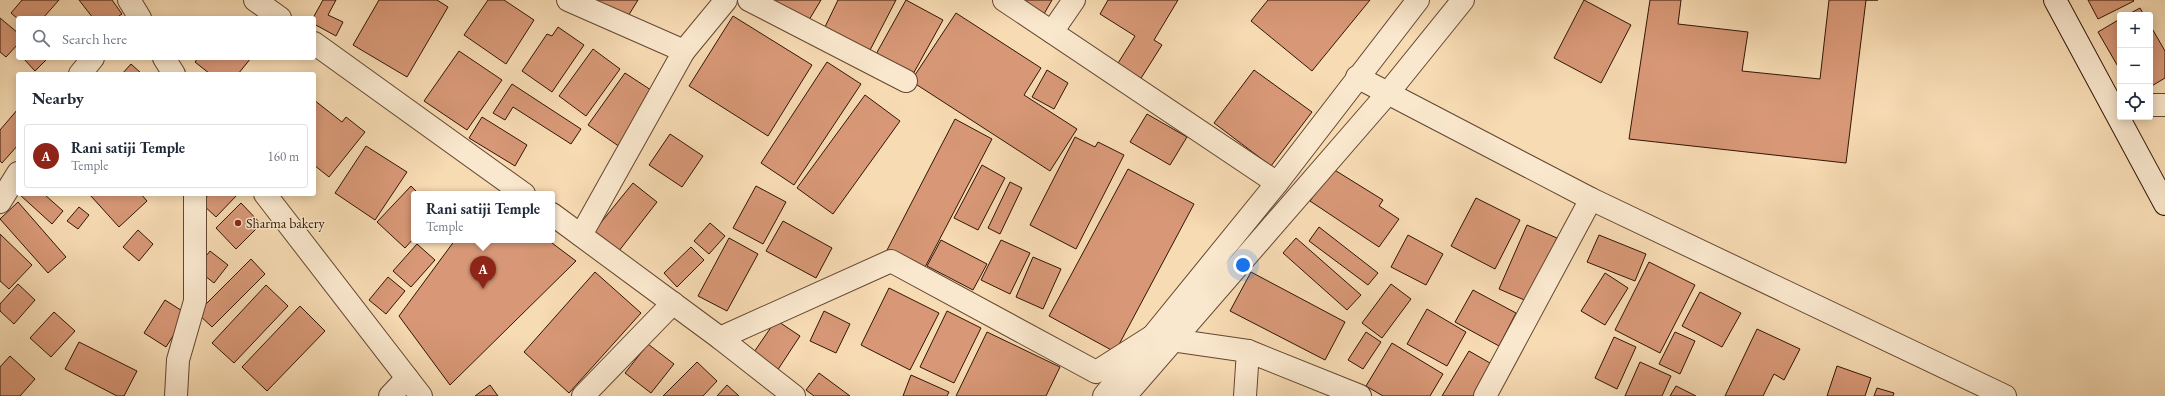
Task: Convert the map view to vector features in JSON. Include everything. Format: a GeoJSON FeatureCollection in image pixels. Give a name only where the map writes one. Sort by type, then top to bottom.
{"type":"FeatureCollection","features":[{"type":"Feature","properties":{"kind":"street"},"geometry":{"type":"LineString","coordinates":[[568,0],[684,51]]}},
{"type":"Feature","properties":{"kind":"street"},"geometry":{"type":"LineString","coordinates":[[581,235],[684,51],[726,0]]}},
{"type":"Feature","properties":{"kind":"street"},"geometry":{"type":"LineString","coordinates":[[749,0],[906,81]]}},
{"type":"Feature","properties":{"kind":"street"},"geometry":{"type":"LineString","coordinates":[[1004,0],[1277,183]]}},
{"type":"Feature","properties":{"kind":"street"},"geometry":{"type":"LineString","coordinates":[[1052,32],[1074,0]]}},
{"type":"Feature","properties":{"kind":"street"},"geometry":{"type":"LineString","coordinates":[[1104,396],[1277,183],[1357,77],[1418,0]]}},
{"type":"Feature","properties":{"kind":"street"},"geometry":{"type":"LineString","coordinates":[[1125,396],[1388,93],[1463,0]]}},
{"type":"Feature","properties":{"kind":"street"},"geometry":{"type":"LineString","coordinates":[[2056,0],[2116,106],[2165,204]]}},
{"type":"Feature","properties":{"kind":"street"},"geometry":{"type":"LineString","coordinates":[[316,44],[520,191]]}},
{"type":"Feature","properties":{"kind":"street"},"geometry":{"type":"LineString","coordinates":[[82,72],[91,60]]}},
{"type":"Feature","properties":{"kind":"street"},"geometry":{"type":"LineString","coordinates":[[165,60],[173,72]]}},
{"type":"Feature","properties":{"kind":"street"},"geometry":{"type":"LineString","coordinates":[[1357,77],[1592,199],[2005,396]]}},
{"type":"Feature","properties":{"kind":"street"},"geometry":{"type":"LineString","coordinates":[[2153,106],[2165,105]]}},
{"type":"Feature","properties":{"kind":"street"},"geometry":{"type":"LineString","coordinates":[[0,202],[16,176]]}},
{"type":"Feature","properties":{"kind":"street"},"geometry":{"type":"LineString","coordinates":[[176,396],[178,360],[195,301],[195,196]]}},
{"type":"Feature","properties":{"kind":"street"},"geometry":{"type":"LineString","coordinates":[[267,196],[420,396]]}},
{"type":"Feature","properties":{"kind":"street"},"geometry":{"type":"LineString","coordinates":[[1485,396],[1592,199]]}},
{"type":"Feature","properties":{"kind":"street"},"geometry":{"type":"LineString","coordinates":[[555,216],[720,338],[794,396]]}},
{"type":"Feature","properties":{"kind":"street"},"geometry":{"type":"LineString","coordinates":[[720,338],[891,261],[1096,372],[1152,337],[1248,351],[1360,396]]}},
{"type":"Feature","properties":{"kind":"street"},"geometry":{"type":"LineString","coordinates":[[592,393],[673,303]]}},
{"type":"Feature","properties":{"kind":"street"},"geometry":{"type":"LineString","coordinates":[[1245,396],[1248,351]]}},
{"type":"Feature","properties":{"kind":"street"},"geometry":{"type":"LineString","coordinates":[[390,396],[407,378]]}},
{"type":"Feature","properties":{"kind":"building"},"geometry":{"type":"Polygon","coordinates":[[[22,0],[59,0],[45,16],[16,16],[16,17],[11,13],[22,0]]]}},
{"type":"Feature","properties":{"kind":"building"},"geometry":{"type":"Polygon","coordinates":[[[79,0],[112,0],[122,14],[119,16],[91,16],[79,0]]]}},
{"type":"Feature","properties":{"kind":"building"},"geometry":{"type":"Polygon","coordinates":[[[323,0],[336,0],[328,15],[343,22],[336,36],[316,25],[316,16],[314,16],[323,0]]]}},
{"type":"Feature","properties":{"kind":"building"},"geometry":{"type":"Polygon","coordinates":[[[379,0],[437,0],[448,7],[407,77],[353,45],[379,0]]]}},
{"type":"Feature","properties":{"kind":"building"},"geometry":{"type":"Polygon","coordinates":[[[488,0],[504,0],[534,20],[506,64],[464,35],[488,0]]]}},
{"type":"Feature","properties":{"kind":"building"},"geometry":{"type":"Polygon","coordinates":[[[593,0],[638,0],[625,21],[593,0]]]}},
{"type":"Feature","properties":{"kind":"building"},"geometry":{"type":"Polygon","coordinates":[[[762,0],[821,0],[806,25],[762,0]]]}},
{"type":"Feature","properties":{"kind":"building"},"geometry":{"type":"Polygon","coordinates":[[[838,0],[896,0],[868,54],[823,31],[838,0]]]}},
{"type":"Feature","properties":{"kind":"building"},"geometry":{"type":"Polygon","coordinates":[[[906,0],[943,20],[912,76],[875,56],[906,0]]]}},
{"type":"Feature","properties":{"kind":"building"},"geometry":{"type":"Polygon","coordinates":[[[1019,0],[1052,0],[1044,14],[1019,0]]]}},
{"type":"Feature","properties":{"kind":"building"},"geometry":{"type":"Polygon","coordinates":[[[1108,0],[1178,0],[1154,40],[1162,45],[1138,83],[1115,68],[1135,36],[1100,14],[1108,0]]]}},
{"type":"Feature","properties":{"kind":"building"},"geometry":{"type":"Polygon","coordinates":[[[1268,0],[1370,0],[1312,71],[1251,21],[1268,0]]]}},
{"type":"Feature","properties":{"kind":"building"},"geometry":{"type":"Polygon","coordinates":[[[1584,0],[1631,25],[1601,83],[1554,58],[1584,0]]]}},
{"type":"Feature","properties":{"kind":"building"},"geometry":{"type":"Polygon","coordinates":[[[1650,0],[1681,0],[1678,24],[1748,32],[1742,71],[1820,79],[1829,0],[1866,0],[1846,163],[1629,139],[1650,0]]]}},
{"type":"Feature","properties":{"kind":"building"},"geometry":{"type":"Polygon","coordinates":[[[2088,0],[2133,0],[2134,1],[2098,19],[2088,0]]]}},
{"type":"Feature","properties":{"kind":"building"},"geometry":{"type":"Polygon","coordinates":[[[2140,8],[2142,12],[2133,12],[2140,8]]]}},
{"type":"Feature","properties":{"kind":"building"},"geometry":{"type":"Polygon","coordinates":[[[956,13],[1041,68],[1024,95],[1077,129],[1050,171],[911,81],[956,13]]]}},
{"type":"Feature","properties":{"kind":"building"},"geometry":{"type":"Polygon","coordinates":[[[733,16],[812,65],[768,136],[689,86],[733,16]]]}},
{"type":"Feature","properties":{"kind":"building"},"geometry":{"type":"Polygon","coordinates":[[[0,18],[16,31],[16,46],[6,57],[0,52],[0,18]]]}},
{"type":"Feature","properties":{"kind":"building"},"geometry":{"type":"Polygon","coordinates":[[[2117,21],[2117,65],[2098,32],[2117,21]]]}},
{"type":"Feature","properties":{"kind":"building"},"geometry":{"type":"Polygon","coordinates":[[[558,27],[584,45],[552,92],[522,71],[547,34],[552,36],[558,27]]]}},
{"type":"Feature","properties":{"kind":"building"},"geometry":{"type":"Polygon","coordinates":[[[2153,30],[2165,51],[2165,78],[2153,85],[2153,30]]]}},
{"type":"Feature","properties":{"kind":"building"},"geometry":{"type":"Polygon","coordinates":[[[593,49],[620,69],[586,116],[559,96],[593,49]]]}},
{"type":"Feature","properties":{"kind":"building"},"geometry":{"type":"Polygon","coordinates":[[[459,51],[502,80],[467,130],[424,101],[459,51]]]}},
{"type":"Feature","properties":{"kind":"building"},"geometry":{"type":"Polygon","coordinates":[[[25,60],[46,60],[35,71],[25,60]]]}},
{"type":"Feature","properties":{"kind":"building"},"geometry":{"type":"Polygon","coordinates":[[[196,60],[249,60],[240,72],[208,72],[195,62],[196,60]]]}},
{"type":"Feature","properties":{"kind":"building"},"geometry":{"type":"Polygon","coordinates":[[[827,62],[861,84],[794,185],[761,163],[827,62]]]}},
{"type":"Feature","properties":{"kind":"building"},"geometry":{"type":"Polygon","coordinates":[[[131,64],[140,72],[124,72],[131,64]]]}},
{"type":"Feature","properties":{"kind":"building"},"geometry":{"type":"Polygon","coordinates":[[[1047,70],[1068,83],[1054,109],[1032,97],[1047,70]]]}},
{"type":"Feature","properties":{"kind":"building"},"geometry":{"type":"Polygon","coordinates":[[[1254,70],[1312,112],[1271,166],[1214,123],[1254,70]]]}},
{"type":"Feature","properties":{"kind":"building"},"geometry":{"type":"Polygon","coordinates":[[[625,73],[657,94],[620,147],[588,125],[625,73]]]}},
{"type":"Feature","properties":{"kind":"building"},"geometry":{"type":"Polygon","coordinates":[[[512,84],[581,129],[571,144],[513,107],[505,120],[493,113],[512,84]]]}},
{"type":"Feature","properties":{"kind":"building"},"geometry":{"type":"Polygon","coordinates":[[[865,95],[900,121],[833,214],[797,188],[865,95]]]}},
{"type":"Feature","properties":{"kind":"building"},"geometry":{"type":"Polygon","coordinates":[[[316,102],[342,122],[346,117],[365,132],[329,177],[316,167],[316,102]]]}},
{"type":"Feature","properties":{"kind":"building"},"geometry":{"type":"Polygon","coordinates":[[[16,111],[16,147],[2,163],[0,161],[0,130],[16,111]]]}},
{"type":"Feature","properties":{"kind":"building"},"geometry":{"type":"Polygon","coordinates":[[[1147,114],[1187,137],[1170,165],[1130,142],[1147,114]]]}},
{"type":"Feature","properties":{"kind":"building"},"geometry":{"type":"Polygon","coordinates":[[[482,117],[527,145],[515,166],[469,138],[482,117]]]}},
{"type":"Feature","properties":{"kind":"building"},"geometry":{"type":"Polygon","coordinates":[[[955,119],[992,139],[923,271],[886,252],[955,119]]]}},
{"type":"Feature","properties":{"kind":"building"},"geometry":{"type":"Polygon","coordinates":[[[670,134],[703,156],[682,187],[649,165],[670,134]]]}},
{"type":"Feature","properties":{"kind":"building"},"geometry":{"type":"Polygon","coordinates":[[[1075,137],[1095,147],[1098,142],[1124,155],[1076,249],[1030,225],[1075,137]]]}},
{"type":"Feature","properties":{"kind":"building"},"geometry":{"type":"Polygon","coordinates":[[[366,146],[407,172],[375,220],[335,193],[366,146]]]}},
{"type":"Feature","properties":{"kind":"building"},"geometry":{"type":"Polygon","coordinates":[[[982,165],[1005,178],[978,230],[954,218],[982,165]]]}},
{"type":"Feature","properties":{"kind":"building"},"geometry":{"type":"Polygon","coordinates":[[[1128,169],[1194,204],[1115,352],[1049,316],[1128,169]]]}},
{"type":"Feature","properties":{"kind":"building"},"geometry":{"type":"Polygon","coordinates":[[[1333,169],[1383,200],[1379,206],[1399,219],[1379,247],[1310,201],[1333,169]]]}},
{"type":"Feature","properties":{"kind":"building"},"geometry":{"type":"Polygon","coordinates":[[[1010,182],[1022,188],[1000,234],[988,228],[1010,182]]]}},
{"type":"Feature","properties":{"kind":"building"},"geometry":{"type":"Polygon","coordinates":[[[633,183],[657,202],[615,256],[590,236],[633,183]]]}},
{"type":"Feature","properties":{"kind":"building"},"geometry":{"type":"Polygon","coordinates":[[[411,186],[416,191],[411,191],[411,241],[405,248],[377,222],[411,186]]]}},
{"type":"Feature","properties":{"kind":"building"},"geometry":{"type":"Polygon","coordinates":[[[756,186],[786,202],[763,244],[733,228],[756,186]]]}},
{"type":"Feature","properties":{"kind":"building"},"geometry":{"type":"Polygon","coordinates":[[[21,196],[46,196],[63,211],[52,224],[21,196]]]}},
{"type":"Feature","properties":{"kind":"building"},"geometry":{"type":"Polygon","coordinates":[[[91,196],[143,196],[147,201],[119,227],[91,196]]]}},
{"type":"Feature","properties":{"kind":"building"},"geometry":{"type":"Polygon","coordinates":[[[207,196],[236,196],[216,217],[201,203],[207,196]]]}},
{"type":"Feature","properties":{"kind":"building"},"geometry":{"type":"Polygon","coordinates":[[[1476,198],[1520,220],[1495,269],[1451,246],[1476,198]]]}},
{"type":"Feature","properties":{"kind":"building"},"geometry":{"type":"Polygon","coordinates":[[[18,202],[66,257],[48,273],[0,219],[18,202]]]}},
{"type":"Feature","properties":{"kind":"building"},"geometry":{"type":"Polygon","coordinates":[[[241,203],[261,224],[236,249],[216,228],[241,203]]]}},
{"type":"Feature","properties":{"kind":"building"},"geometry":{"type":"Polygon","coordinates":[[[79,207],[89,215],[78,229],[67,221],[79,207]]]}},
{"type":"Feature","properties":{"kind":"building"},"geometry":{"type":"Polygon","coordinates":[[[783,221],[832,248],[816,278],[766,251],[783,221]]]}},
{"type":"Feature","properties":{"kind":"building"},"geometry":{"type":"Polygon","coordinates":[[[710,223],[725,236],[709,254],[694,241],[710,223]]]}},
{"type":"Feature","properties":{"kind":"building"},"geometry":{"type":"Polygon","coordinates":[[[1527,225],[1557,238],[1529,302],[1499,289],[1527,225]]]}},
{"type":"Feature","properties":{"kind":"building"},"geometry":{"type":"Polygon","coordinates":[[[1319,227],[1378,273],[1368,285],[1309,241],[1319,227]]]}},
{"type":"Feature","properties":{"kind":"building"},"geometry":{"type":"Polygon","coordinates":[[[138,230],[153,244],[139,261],[123,247],[138,230]]]}},
{"type":"Feature","properties":{"kind":"building"},"geometry":{"type":"Polygon","coordinates":[[[0,234],[32,265],[9,289],[0,281],[0,234]]]}},
{"type":"Feature","properties":{"kind":"building"},"geometry":{"type":"Polygon","coordinates":[[[1408,235],[1443,254],[1426,285],[1391,267],[1408,235]]]}},
{"type":"Feature","properties":{"kind":"building"},"geometry":{"type":"Polygon","coordinates":[[[1599,235],[1646,254],[1635,281],[1587,262],[1599,235]]]}},
{"type":"Feature","properties":{"kind":"building"},"geometry":{"type":"Polygon","coordinates":[[[729,238],[758,254],[727,311],[698,296],[729,238]]]}},
{"type":"Feature","properties":{"kind":"building"},"geometry":{"type":"Polygon","coordinates":[[[1296,238],[1361,295],[1347,310],[1283,253],[1296,238]]]}},
{"type":"Feature","properties":{"kind":"building"},"geometry":{"type":"Polygon","coordinates":[[[941,240],[987,264],[973,290],[927,266],[941,240]]]}},
{"type":"Feature","properties":{"kind":"building"},"geometry":{"type":"Polygon","coordinates":[[[1001,240],[1030,253],[1010,294],[981,280],[1001,240]]]}},
{"type":"Feature","properties":{"kind":"building"},"geometry":{"type":"Polygon","coordinates":[[[453,243],[552,243],[576,261],[450,385],[399,316],[453,243]]]}},
{"type":"Feature","properties":{"kind":"building"},"geometry":{"type":"Polygon","coordinates":[[[417,244],[435,260],[411,287],[393,271],[417,244]]]}},
{"type":"Feature","properties":{"kind":"building"},"geometry":{"type":"Polygon","coordinates":[[[691,247],[704,260],[677,287],[664,273],[691,247]]]}},
{"type":"Feature","properties":{"kind":"building"},"geometry":{"type":"Polygon","coordinates":[[[210,251],[228,265],[214,283],[196,269],[210,251]]]}},
{"type":"Feature","properties":{"kind":"building"},"geometry":{"type":"Polygon","coordinates":[[[1033,257],[1061,269],[1043,309],[1016,297],[1033,257]]]}},
{"type":"Feature","properties":{"kind":"building"},"geometry":{"type":"Polygon","coordinates":[[[251,259],[265,274],[212,327],[197,313],[251,259]]]}},
{"type":"Feature","properties":{"kind":"building"},"geometry":{"type":"Polygon","coordinates":[[[1649,262],[1695,285],[1660,353],[1615,330],[1649,262]]]}},
{"type":"Feature","properties":{"kind":"building"},"geometry":{"type":"Polygon","coordinates":[[[595,272],[641,313],[569,393],[524,352],[595,272]]]}},
{"type":"Feature","properties":{"kind":"building"},"geometry":{"type":"Polygon","coordinates":[[[1251,272],[1345,322],[1325,360],[1230,311],[1251,272]]]}},
{"type":"Feature","properties":{"kind":"building"},"geometry":{"type":"Polygon","coordinates":[[[1605,273],[1628,288],[1605,325],[1581,311],[1605,273]]]}},
{"type":"Feature","properties":{"kind":"building"},"geometry":{"type":"Polygon","coordinates":[[[388,277],[405,291],[386,314],[369,300],[388,277]]]}},
{"type":"Feature","properties":{"kind":"building"},"geometry":{"type":"Polygon","coordinates":[[[18,284],[35,300],[14,324],[0,311],[0,304],[18,284]]]}},
{"type":"Feature","properties":{"kind":"building"},"geometry":{"type":"Polygon","coordinates":[[[1391,284],[1411,299],[1382,338],[1362,323],[1391,284]]]}},
{"type":"Feature","properties":{"kind":"building"},"geometry":{"type":"Polygon","coordinates":[[[266,285],[288,306],[234,363],[212,343],[266,285]]]}},
{"type":"Feature","properties":{"kind":"building"},"geometry":{"type":"Polygon","coordinates":[[[889,288],[939,313],[910,370],[861,345],[889,288]]]}},
{"type":"Feature","properties":{"kind":"building"},"geometry":{"type":"Polygon","coordinates":[[[1473,290],[1516,313],[1499,346],[1455,322],[1473,290]]]}},
{"type":"Feature","properties":{"kind":"building"},"geometry":{"type":"Polygon","coordinates":[[[1700,292],[1741,313],[1722,347],[1682,326],[1700,292]]]}},
{"type":"Feature","properties":{"kind":"building"},"geometry":{"type":"Polygon","coordinates":[[[165,300],[187,314],[166,347],[144,333],[165,300]]]}},
{"type":"Feature","properties":{"kind":"building"},"geometry":{"type":"Polygon","coordinates":[[[300,306],[325,331],[267,391],[242,367],[300,306]]]}},
{"type":"Feature","properties":{"kind":"building"},"geometry":{"type":"Polygon","coordinates":[[[1427,309],[1466,332],[1447,366],[1407,344],[1427,309]]]}},
{"type":"Feature","properties":{"kind":"building"},"geometry":{"type":"Polygon","coordinates":[[[824,311],[850,324],[836,353],[810,341],[824,311]]]}},
{"type":"Feature","properties":{"kind":"building"},"geometry":{"type":"Polygon","coordinates":[[[947,311],[981,328],[954,383],[920,367],[947,311]]]}},
{"type":"Feature","properties":{"kind":"building"},"geometry":{"type":"Polygon","coordinates":[[[54,312],[75,331],[51,357],[30,338],[54,312]]]}},
{"type":"Feature","properties":{"kind":"building"},"geometry":{"type":"Polygon","coordinates":[[[776,320],[800,336],[777,371],[752,355],[776,320]]]}},
{"type":"Feature","properties":{"kind":"building"},"geometry":{"type":"Polygon","coordinates":[[[1757,329],[1800,349],[1784,380],[1774,374],[1763,396],[1725,396],[1757,329]]]}},
{"type":"Feature","properties":{"kind":"building"},"geometry":{"type":"Polygon","coordinates":[[[987,332],[1060,367],[1046,396],[956,396],[987,332]]]}},
{"type":"Feature","properties":{"kind":"building"},"geometry":{"type":"Polygon","coordinates":[[[1366,332],[1381,342],[1363,369],[1348,360],[1366,332]]]}},
{"type":"Feature","properties":{"kind":"building"},"geometry":{"type":"Polygon","coordinates":[[[1675,332],[1695,341],[1680,374],[1659,364],[1675,332]]]}},
{"type":"Feature","properties":{"kind":"building"},"geometry":{"type":"Polygon","coordinates":[[[1614,337],[1636,347],[1617,389],[1595,378],[1614,337]]]}},
{"type":"Feature","properties":{"kind":"building"},"geometry":{"type":"Polygon","coordinates":[[[79,342],[137,371],[124,396],[117,396],[65,369],[79,342]]]}},
{"type":"Feature","properties":{"kind":"building"},"geometry":{"type":"Polygon","coordinates":[[[1392,343],[1443,374],[1430,396],[1383,396],[1366,386],[1392,343]]]}},
{"type":"Feature","properties":{"kind":"building"},"geometry":{"type":"Polygon","coordinates":[[[648,344],[674,364],[651,393],[625,373],[648,344]]]}},
{"type":"Feature","properties":{"kind":"building"},"geometry":{"type":"Polygon","coordinates":[[[1469,351],[1497,367],[1480,396],[1442,396],[1469,351]]]}},
{"type":"Feature","properties":{"kind":"building"},"geometry":{"type":"Polygon","coordinates":[[[10,356],[35,379],[20,396],[0,396],[0,367],[10,356]]]}},
{"type":"Feature","properties":{"kind":"building"},"geometry":{"type":"Polygon","coordinates":[[[697,362],[717,381],[703,396],[663,396],[697,362]]]}},
{"type":"Feature","properties":{"kind":"building"},"geometry":{"type":"Polygon","coordinates":[[[1640,362],[1671,376],[1662,396],[1625,396],[1640,362]]]}},
{"type":"Feature","properties":{"kind":"building"},"geometry":{"type":"Polygon","coordinates":[[[1837,366],[1871,378],[1865,396],[1827,396],[1837,366]]]}},
{"type":"Feature","properties":{"kind":"building"},"geometry":{"type":"Polygon","coordinates":[[[819,373],[850,396],[814,396],[806,390],[819,373]]]}},
{"type":"Feature","properties":{"kind":"building"},"geometry":{"type":"Polygon","coordinates":[[[911,375],[949,392],[947,396],[903,396],[911,375]]]}},
{"type":"Feature","properties":{"kind":"building"},"geometry":{"type":"Polygon","coordinates":[[[490,385],[498,396],[475,396],[490,385]]]}},
{"type":"Feature","properties":{"kind":"building"},"geometry":{"type":"Polygon","coordinates":[[[727,385],[739,396],[717,396],[727,385]]]}},
{"type":"Feature","properties":{"kind":"building"},"geometry":{"type":"Polygon","coordinates":[[[1676,386],[1696,396],[1670,396],[1676,386]]]}},
{"type":"Feature","properties":{"kind":"building"},"geometry":{"type":"Polygon","coordinates":[[[1877,388],[1894,393],[1893,396],[1874,396],[1877,388]]]}},
{"type":"Feature","properties":{"kind":"place","name":"Sharma bakery"},"geometry":{"type":"Point","coordinates":[238,223]}},
{"type":"Feature","properties":{"kind":"place","name":"Rani satiji Temple"},"geometry":{"type":"Point","coordinates":[483,289]}}]}
